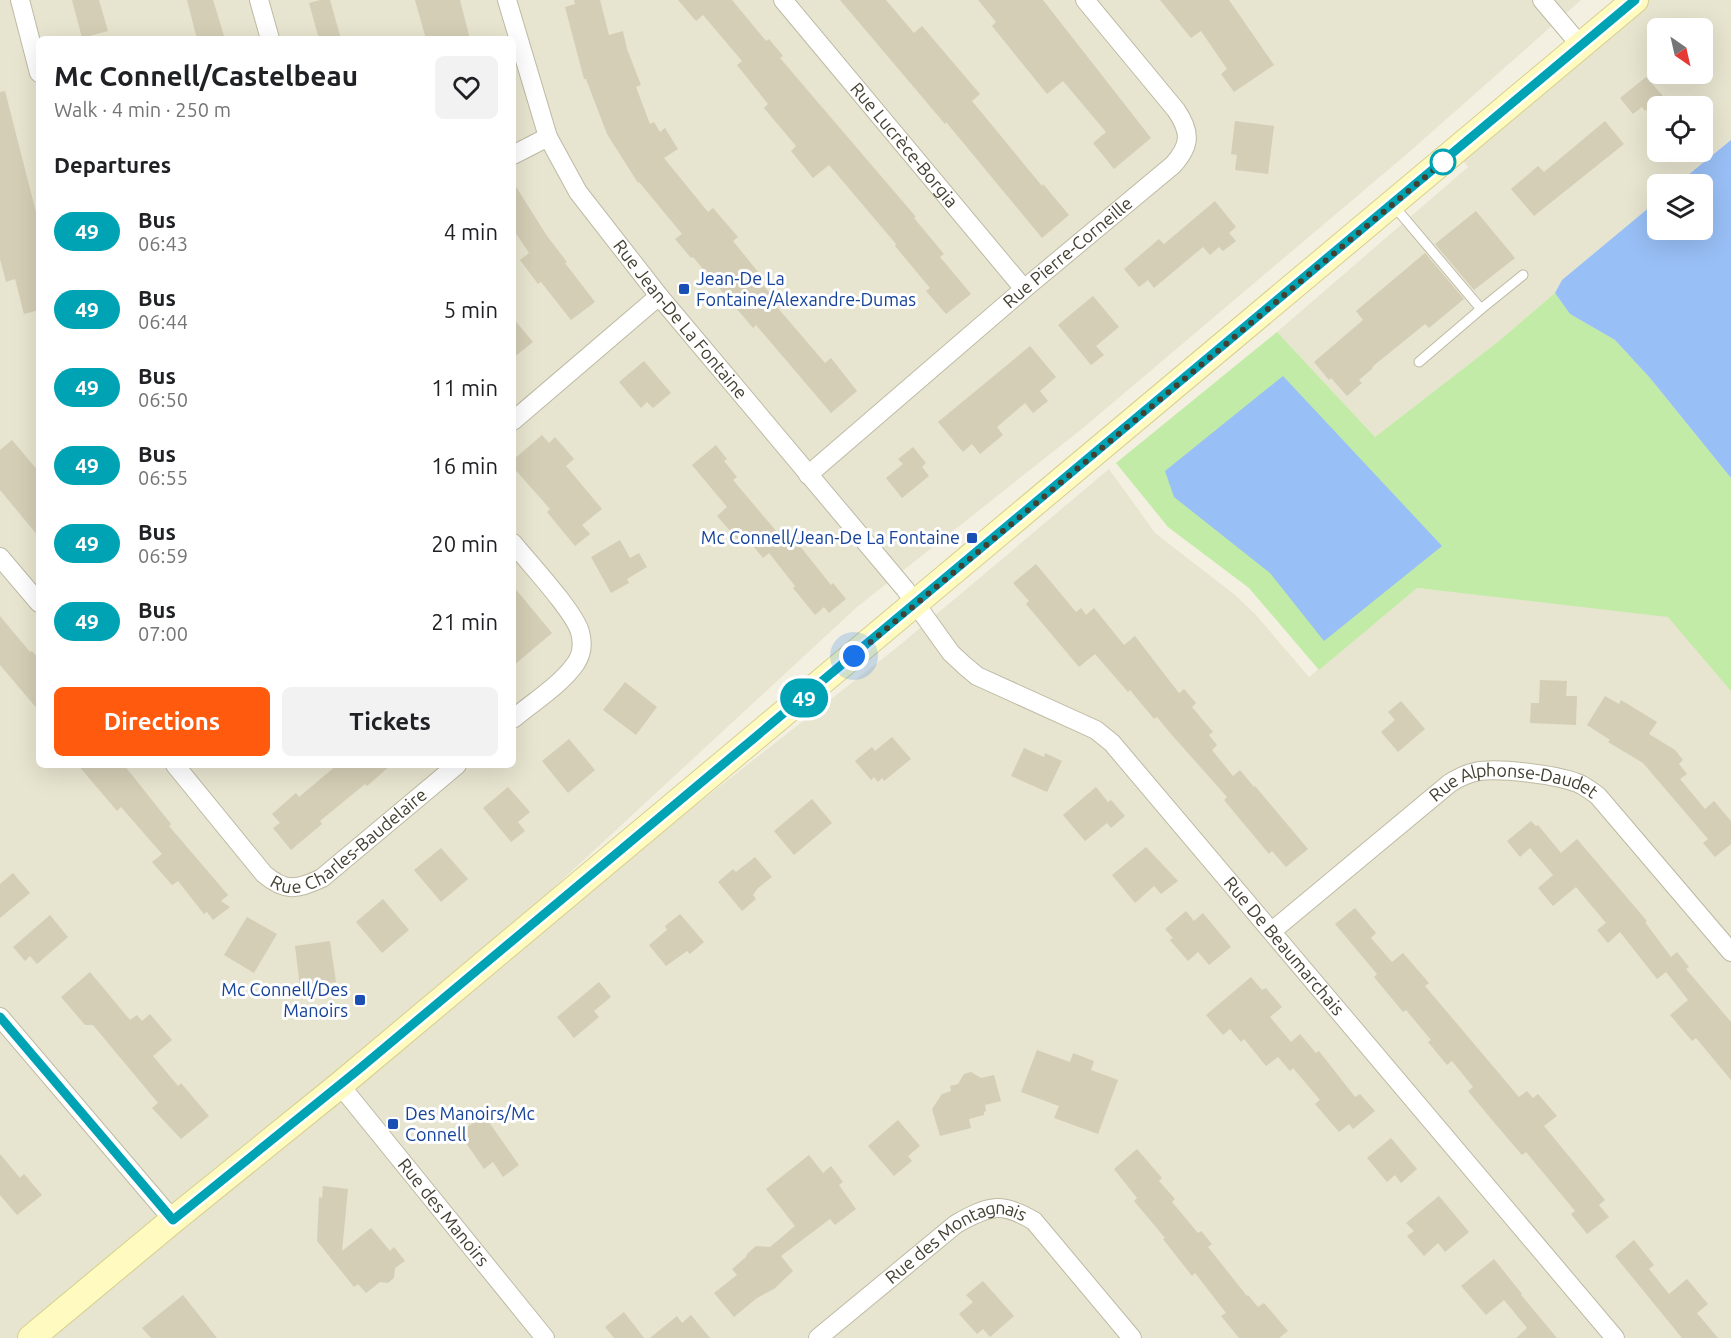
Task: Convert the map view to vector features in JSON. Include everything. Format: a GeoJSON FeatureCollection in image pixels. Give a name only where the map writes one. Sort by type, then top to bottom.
{"type":"FeatureCollection","features":[{"type":"Feature","properties":{"kind":"street"},"geometry":{"type":"LineString","coordinates":[[20,0],[36,61]]}},
{"type":"Feature","properties":{"kind":"street"},"geometry":{"type":"LineString","coordinates":[[259,0],[269,36]]}},
{"type":"Feature","properties":{"kind":"street","name":"Rue Jean-De La Fontaine"},"geometry":{"type":"LineString","coordinates":[[507,0],[548,137],[578,192],[659,296],[916,604]]}},
{"type":"Feature","properties":{"kind":"street","name":"Rue Lucrèce-Borgia"},"geometry":{"type":"LineString","coordinates":[[783,0],[1024,289]]}},
{"type":"Feature","properties":{"kind":"street","name":"Rue Pierre-Corneille"},"geometry":{"type":"LineString","coordinates":[[808,475],[1024,289],[1173,165],[1183,154],[1187,138],[1186,124],[1084,0]]}},
{"type":"Feature","properties":{"kind":"street"},"geometry":{"type":"LineString","coordinates":[[1542,0],[1581,46]]}},
{"type":"Feature","properties":{"kind":"street"},"geometry":{"type":"LineString","coordinates":[[32,1338],[340,1085],[1635,0]]}},
{"type":"Feature","properties":{"kind":"street"},"geometry":{"type":"LineString","coordinates":[[516,153],[548,137]]}},
{"type":"Feature","properties":{"kind":"street"},"geometry":{"type":"LineString","coordinates":[[516,418],[659,296]]}},
{"type":"Feature","properties":{"kind":"street"},"geometry":{"type":"LineString","coordinates":[[516,547],[573,617],[580,631],[583,646],[578,661],[568,674],[516,717]]}},
{"type":"Feature","properties":{"kind":"street"},"geometry":{"type":"LineString","coordinates":[[0,556],[36,599]]}},
{"type":"Feature","properties":{"kind":"street","name":"Rue De Beaumarchais"},"geometry":{"type":"LineString","coordinates":[[916,604],[951,653],[977,676],[1096,730],[1112,743],[1615,1338]]}},
{"type":"Feature","properties":{"kind":"street","name":"Rue Charles-Baudelaire"},"geometry":{"type":"LineString","coordinates":[[177,768],[264,874],[277,884],[291,888],[307,885],[322,878],[454,768]]}},
{"type":"Feature","properties":{"kind":"street","name":"Rue Alphonse-Daudet"},"geometry":{"type":"LineString","coordinates":[[1272,931],[1450,783],[1469,773],[1494,769],[1565,779],[1583,786],[1598,796],[1731,952]]}},
{"type":"Feature","properties":{"kind":"street"},"geometry":{"type":"LineString","coordinates":[[0,1017],[173,1220]]}},
{"type":"Feature","properties":{"kind":"street","name":"Rue des Manoirs"},"geometry":{"type":"LineString","coordinates":[[340,1085],[545,1338]]}},
{"type":"Feature","properties":{"kind":"street","name":"Rue des Montagnais"},"geometry":{"type":"LineString","coordinates":[[818,1338],[956,1224],[975,1213],[996,1208],[1016,1210],[1034,1221],[1132,1338]]}},
{"type":"Feature","properties":{"kind":"lane"},"geometry":{"type":"LineString","coordinates":[[1392,204],[1481,309]]}},
{"type":"Feature","properties":{"kind":"lane"},"geometry":{"type":"LineString","coordinates":[[1419,362],[1523,275]]}},
{"type":"Feature","properties":{"kind":"shaded area"},"geometry":{"type":"Polygon","coordinates":[[[0,0],[1581,0],[1408,153],[1083,428],[857,607],[348,1078],[900,645],[1109,469],[1155,533],[1235,595],[1256,615],[1309,677],[1417,588],[1673,617],[1731,686],[1731,1338],[0,1338],[0,0]]]}},
{"type":"Feature","properties":{"kind":"shaded area"},"geometry":{"type":"Polygon","coordinates":[[[1635,0],[1731,0],[1731,140],[1713,155],[1713,96],[1647,96],[1647,162],[1704,162],[1689,174],[1647,174],[1647,209],[1562,280],[1555,293],[1499,341],[1375,437],[1277,332],[1468,167],[1455,151],[1635,0]]]}},
{"type":"Feature","properties":{"kind":"green space"},"geometry":{"type":"Polygon","coordinates":[[[1555,293],[1570,314],[1615,340],[1650,378],[1731,478],[1731,691],[1668,617],[1417,588],[1319,670],[1249,588],[1168,527],[1116,463],[1277,332],[1375,437],[1499,341],[1555,293]]]}},
{"type":"Feature","properties":{"kind":"water"},"geometry":{"type":"Polygon","coordinates":[[[1731,140],[1731,478],[1650,378],[1615,340],[1570,314],[1555,293],[1562,280],[1647,209],[1647,240],[1713,240],[1713,174],[1689,174],[1704,162],[1713,162],[1713,155],[1731,140]]]}},
{"type":"Feature","properties":{"kind":"water"},"geometry":{"type":"Polygon","coordinates":[[[1283,376],[1442,546],[1324,641],[1270,573],[1174,497],[1165,471],[1283,376]]]}},
{"type":"Feature","properties":{"kind":"building"},"geometry":{"type":"Polygon","coordinates":[[[72,0],[99,0],[108,31],[81,36],[72,0]]]}},
{"type":"Feature","properties":{"kind":"building"},"geometry":{"type":"Polygon","coordinates":[[[187,0],[213,0],[224,36],[196,36],[187,0]]]}},
{"type":"Feature","properties":{"kind":"building"},"geometry":{"type":"Polygon","coordinates":[[[330,0],[340,36],[318,36],[309,3],[330,0]]]}},
{"type":"Feature","properties":{"kind":"building"},"geometry":{"type":"Polygon","coordinates":[[[415,0],[460,0],[469,36],[425,36],[415,0]]]}},
{"type":"Feature","properties":{"kind":"building"},"geometry":{"type":"Polygon","coordinates":[[[574,0],[600,0],[609,35],[623,31],[627,49],[641,85],[636,87],[650,124],[654,122],[660,132],[665,128],[678,149],[664,158],[708,212],[713,208],[738,237],[733,241],[763,278],[760,281],[780,305],[777,307],[825,363],[831,358],[857,391],[831,413],[756,325],[753,328],[675,239],[682,234],[638,183],[607,134],[586,79],[584,79],[565,7],[575,4],[574,0]]]}},
{"type":"Feature","properties":{"kind":"building"},"geometry":{"type":"Polygon","coordinates":[[[678,0],[732,0],[766,41],[769,39],[783,56],[780,58],[916,217],[914,218],[944,254],[940,257],[971,294],[946,314],[926,291],[930,288],[895,246],[896,244],[829,165],[813,178],[791,151],[796,146],[764,108],[768,104],[737,65],[742,61],[703,15],[696,21],[678,0]]]}},
{"type":"Feature","properties":{"kind":"building"},"geometry":{"type":"Polygon","coordinates":[[[840,0],[886,0],[914,33],[922,26],[980,94],[972,101],[1069,215],[1042,238],[946,122],[945,124],[840,0]]]}},
{"type":"Feature","properties":{"kind":"building"},"geometry":{"type":"Polygon","coordinates":[[[978,0],[1043,0],[1151,138],[1114,169],[1093,143],[1106,132],[1063,81],[1047,94],[992,26],[996,22],[978,0]]]}},
{"type":"Feature","properties":{"kind":"building"},"geometry":{"type":"Polygon","coordinates":[[[1160,0],[1229,0],[1274,65],[1234,92],[1221,74],[1227,69],[1201,31],[1191,38],[1160,0]]]}},
{"type":"Feature","properties":{"kind":"building"},"geometry":{"type":"Polygon","coordinates":[[[1646,77],[1647,84],[1652,84],[1663,96],[1647,96],[1647,109],[1645,111],[1642,107],[1633,114],[1620,98],[1646,77]]]}},
{"type":"Feature","properties":{"kind":"building"},"geometry":{"type":"Polygon","coordinates":[[[5,91],[36,212],[36,311],[24,314],[15,279],[6,282],[0,259],[0,92],[5,91]]]}},
{"type":"Feature","properties":{"kind":"building"},"geometry":{"type":"Polygon","coordinates":[[[1235,121],[1274,126],[1268,174],[1235,170],[1237,155],[1231,154],[1235,121]]]}},
{"type":"Feature","properties":{"kind":"building"},"geometry":{"type":"Polygon","coordinates":[[[1605,121],[1624,144],[1534,216],[1511,189],[1538,166],[1544,172],[1605,121]]]}},
{"type":"Feature","properties":{"kind":"building"},"geometry":{"type":"Polygon","coordinates":[[[516,187],[547,236],[567,262],[565,263],[595,302],[571,320],[541,282],[538,284],[520,260],[529,253],[516,234],[516,187]]]}},
{"type":"Feature","properties":{"kind":"building"},"geometry":{"type":"Polygon","coordinates":[[[1215,201],[1236,227],[1229,233],[1236,241],[1223,251],[1219,247],[1210,255],[1203,247],[1154,288],[1148,280],[1139,287],[1124,269],[1159,239],[1164,244],[1215,201]]]}},
{"type":"Feature","properties":{"kind":"building"},"geometry":{"type":"Polygon","coordinates":[[[1476,211],[1515,258],[1474,290],[1435,244],[1476,211]]]}},
{"type":"Feature","properties":{"kind":"building"},"geometry":{"type":"Polygon","coordinates":[[[1425,253],[1464,299],[1429,328],[1425,324],[1372,367],[1359,380],[1362,383],[1347,396],[1314,362],[1363,320],[1356,311],[1425,253]]]}},
{"type":"Feature","properties":{"kind":"building"},"geometry":{"type":"Polygon","coordinates":[[[1093,296],[1119,327],[1096,346],[1104,355],[1091,365],[1058,325],[1093,296]]]}},
{"type":"Feature","properties":{"kind":"building"},"geometry":{"type":"Polygon","coordinates":[[[516,322],[533,342],[516,356],[516,322]]]}},
{"type":"Feature","properties":{"kind":"building"},"geometry":{"type":"Polygon","coordinates":[[[1030,346],[1056,377],[1040,391],[1048,401],[1033,413],[1025,403],[997,427],[1003,435],[980,454],[972,444],[963,452],[938,422],[1030,346]]]}},
{"type":"Feature","properties":{"kind":"building"},"geometry":{"type":"Polygon","coordinates":[[[644,361],[671,393],[653,408],[647,402],[641,408],[619,382],[644,361]]]}},
{"type":"Feature","properties":{"kind":"building"},"geometry":{"type":"Polygon","coordinates":[[[542,435],[549,443],[555,437],[574,459],[566,466],[602,509],[582,525],[590,534],[575,546],[547,512],[550,509],[516,470],[516,457],[542,435]]]}},
{"type":"Feature","properties":{"kind":"building"},"geometry":{"type":"Polygon","coordinates":[[[12,440],[36,468],[36,533],[0,490],[0,450],[12,440]]]}},
{"type":"Feature","properties":{"kind":"building"},"geometry":{"type":"Polygon","coordinates":[[[716,445],[727,459],[724,461],[737,477],[733,480],[777,532],[781,528],[788,537],[791,535],[831,585],[833,583],[846,599],[829,613],[824,607],[815,615],[769,553],[763,558],[750,542],[744,547],[717,516],[727,507],[692,465],[716,445]]]}},
{"type":"Feature","properties":{"kind":"building"},"geometry":{"type":"Polygon","coordinates":[[[913,447],[926,463],[922,467],[929,476],[902,498],[886,478],[903,464],[898,459],[913,447]]]}},
{"type":"Feature","properties":{"kind":"building"},"geometry":{"type":"Polygon","coordinates":[[[620,540],[630,558],[639,553],[647,567],[627,579],[629,583],[611,593],[591,557],[620,540]]]}},
{"type":"Feature","properties":{"kind":"building"},"geometry":{"type":"Polygon","coordinates":[[[1036,564],[1076,612],[1081,608],[1086,615],[1094,608],[1124,645],[1135,636],[1179,693],[1184,689],[1196,703],[1192,707],[1213,732],[1209,735],[1217,745],[1212,750],[1233,776],[1240,770],[1308,849],[1286,867],[1272,851],[1269,854],[1224,800],[1227,797],[1157,717],[1154,719],[1095,654],[1079,667],[1026,604],[1029,601],[1013,583],[1036,564]]]}},
{"type":"Feature","properties":{"kind":"building"},"geometry":{"type":"Polygon","coordinates":[[[516,590],[552,633],[516,663],[516,590]]]}},
{"type":"Feature","properties":{"kind":"building"},"geometry":{"type":"Polygon","coordinates":[[[0,616],[30,652],[32,651],[36,656],[36,707],[0,665],[0,616]]]}},
{"type":"Feature","properties":{"kind":"building"},"geometry":{"type":"Polygon","coordinates":[[[1540,680],[1567,681],[1566,696],[1577,696],[1576,725],[1530,723],[1531,703],[1539,703],[1540,680]]]}},
{"type":"Feature","properties":{"kind":"building"},"geometry":{"type":"Polygon","coordinates":[[[625,682],[657,707],[636,735],[603,710],[625,682]]]}},
{"type":"Feature","properties":{"kind":"building"},"geometry":{"type":"Polygon","coordinates":[[[1605,696],[1619,704],[1621,700],[1657,722],[1649,734],[1675,750],[1683,760],[1679,764],[1687,774],[1680,779],[1705,809],[1714,801],[1731,821],[1731,844],[1715,857],[1703,843],[1708,839],[1643,763],[1608,742],[1610,740],[1587,725],[1605,696]]]}},
{"type":"Feature","properties":{"kind":"building"},"geometry":{"type":"Polygon","coordinates":[[[1401,701],[1425,729],[1398,752],[1381,732],[1395,720],[1388,712],[1401,701]]]}},
{"type":"Feature","properties":{"kind":"building"},"geometry":{"type":"Polygon","coordinates":[[[892,737],[911,759],[884,781],[882,778],[878,782],[874,777],[871,780],[855,761],[872,747],[875,751],[892,737]]]}},
{"type":"Feature","properties":{"kind":"building"},"geometry":{"type":"Polygon","coordinates":[[[569,739],[595,770],[568,793],[542,761],[569,739]]]}},
{"type":"Feature","properties":{"kind":"building"},"geometry":{"type":"Polygon","coordinates":[[[1024,748],[1044,757],[1045,753],[1062,761],[1047,792],[1011,776],[1024,748]]]}},
{"type":"Feature","properties":{"kind":"building"},"geometry":{"type":"Polygon","coordinates":[[[81,768],[126,768],[171,824],[169,826],[228,895],[221,901],[230,907],[213,920],[207,912],[204,914],[178,881],[172,885],[152,862],[162,854],[121,807],[117,811],[81,768]]]}},
{"type":"Feature","properties":{"kind":"building"},"geometry":{"type":"Polygon","coordinates":[[[333,768],[388,768],[320,821],[322,824],[291,850],[273,828],[280,823],[272,814],[296,793],[299,797],[333,768]]]}},
{"type":"Feature","properties":{"kind":"building"},"geometry":{"type":"Polygon","coordinates":[[[508,787],[530,812],[518,822],[525,831],[511,842],[483,808],[508,787]]]}},
{"type":"Feature","properties":{"kind":"building"},"geometry":{"type":"Polygon","coordinates":[[[1096,787],[1108,802],[1111,800],[1125,816],[1111,828],[1107,823],[1085,841],[1063,815],[1096,787]]]}},
{"type":"Feature","properties":{"kind":"building"},"geometry":{"type":"Polygon","coordinates":[[[812,799],[832,823],[794,855],[774,831],[812,799]]]}},
{"type":"Feature","properties":{"kind":"building"},"geometry":{"type":"Polygon","coordinates":[[[1531,821],[1536,826],[1538,825],[1561,853],[1577,839],[1647,921],[1645,922],[1671,957],[1677,952],[1689,967],[1686,969],[1731,1022],[1731,1080],[1696,1038],[1692,1041],[1670,1015],[1688,1000],[1666,972],[1657,979],[1620,932],[1608,943],[1597,930],[1606,923],[1576,887],[1553,906],[1538,888],[1553,875],[1530,848],[1520,857],[1507,841],[1531,821]]]}},
{"type":"Feature","properties":{"kind":"building"},"geometry":{"type":"Polygon","coordinates":[[[1146,847],[1178,881],[1161,894],[1154,886],[1135,903],[1112,875],[1146,847]]]}},
{"type":"Feature","properties":{"kind":"building"},"geometry":{"type":"Polygon","coordinates":[[[441,848],[468,879],[441,902],[414,870],[441,848]]]}},
{"type":"Feature","properties":{"kind":"building"},"geometry":{"type":"Polygon","coordinates":[[[755,857],[772,877],[758,888],[753,895],[756,899],[742,911],[718,882],[733,869],[736,872],[755,857]]]}},
{"type":"Feature","properties":{"kind":"building"},"geometry":{"type":"Polygon","coordinates":[[[13,873],[30,893],[0,918],[0,884],[13,873]]]}},
{"type":"Feature","properties":{"kind":"building"},"geometry":{"type":"Polygon","coordinates":[[[383,899],[409,930],[382,953],[356,922],[383,899]]]}},
{"type":"Feature","properties":{"kind":"building"},"geometry":{"type":"Polygon","coordinates":[[[1355,908],[1376,933],[1371,938],[1392,962],[1403,953],[1429,983],[1425,986],[1519,1097],[1527,1091],[1533,1098],[1538,1094],[1557,1116],[1544,1126],[1605,1200],[1599,1205],[1609,1217],[1587,1234],[1571,1214],[1575,1211],[1526,1152],[1522,1155],[1492,1120],[1468,1091],[1473,1087],[1452,1061],[1447,1065],[1428,1042],[1431,1040],[1406,1010],[1403,1012],[1374,977],[1377,974],[1335,924],[1355,908]]]}},
{"type":"Feature","properties":{"kind":"building"},"geometry":{"type":"Polygon","coordinates":[[[1186,911],[1194,921],[1203,913],[1231,947],[1209,965],[1198,952],[1188,961],[1170,940],[1173,938],[1165,929],[1186,911]]]}},
{"type":"Feature","properties":{"kind":"building"},"geometry":{"type":"Polygon","coordinates":[[[680,914],[704,942],[690,954],[687,951],[666,966],[649,945],[667,930],[665,926],[680,914]]]}},
{"type":"Feature","properties":{"kind":"building"},"geometry":{"type":"Polygon","coordinates":[[[50,915],[68,937],[37,964],[30,956],[25,961],[13,947],[50,915]]]}},
{"type":"Feature","properties":{"kind":"building"},"geometry":{"type":"Polygon","coordinates":[[[247,917],[277,934],[254,973],[224,955],[247,917]]]}},
{"type":"Feature","properties":{"kind":"building"},"geometry":{"type":"Polygon","coordinates":[[[330,941],[336,982],[300,987],[295,946],[330,941]]]}},
{"type":"Feature","properties":{"kind":"building"},"geometry":{"type":"Polygon","coordinates":[[[90,972],[130,1020],[137,1015],[142,1021],[150,1014],[172,1040],[153,1056],[178,1086],[181,1083],[209,1116],[181,1139],[152,1108],[158,1103],[93,1025],[85,1025],[61,997],[90,972]]]}},
{"type":"Feature","properties":{"kind":"building"},"geometry":{"type":"Polygon","coordinates":[[[1251,977],[1262,990],[1266,988],[1282,1007],[1270,1017],[1291,1042],[1300,1034],[1316,1053],[1319,1051],[1355,1097],[1360,1094],[1375,1111],[1353,1129],[1349,1124],[1339,1132],[1315,1104],[1320,1100],[1293,1068],[1290,1071],[1278,1057],[1266,1066],[1244,1039],[1241,1042],[1230,1029],[1223,1035],[1206,1015],[1251,977]]]}},
{"type":"Feature","properties":{"kind":"building"},"geometry":{"type":"Polygon","coordinates":[[[599,982],[611,997],[594,1011],[599,1017],[574,1038],[557,1017],[599,982]]]}},
{"type":"Feature","properties":{"kind":"building"},"geometry":{"type":"Polygon","coordinates":[[[1037,1050],[1070,1062],[1073,1053],[1094,1061],[1091,1070],[1118,1080],[1098,1134],[1054,1118],[1059,1106],[1021,1092],[1037,1050]]]}},
{"type":"Feature","properties":{"kind":"building"},"geometry":{"type":"Polygon","coordinates":[[[971,1072],[981,1078],[994,1075],[1001,1101],[985,1105],[984,1115],[969,1119],[971,1128],[940,1136],[932,1109],[942,1094],[951,1091],[950,1086],[958,1084],[964,1074],[971,1072]]]}},
{"type":"Feature","properties":{"kind":"building"},"geometry":{"type":"Polygon","coordinates":[[[484,1115],[519,1165],[503,1177],[493,1162],[484,1169],[459,1133],[484,1115]]]}},
{"type":"Feature","properties":{"kind":"building"},"geometry":{"type":"Polygon","coordinates":[[[898,1120],[920,1146],[908,1156],[912,1161],[894,1176],[868,1146],[898,1120]]]}},
{"type":"Feature","properties":{"kind":"building"},"geometry":{"type":"Polygon","coordinates":[[[1391,1138],[1417,1169],[1401,1183],[1395,1175],[1387,1182],[1367,1158],[1391,1138]]]}},
{"type":"Feature","properties":{"kind":"building"},"geometry":{"type":"Polygon","coordinates":[[[1137,1149],[1162,1178],[1159,1181],[1175,1199],[1172,1202],[1198,1233],[1201,1231],[1212,1244],[1208,1247],[1247,1296],[1258,1307],[1264,1303],[1288,1331],[1279,1338],[1239,1338],[1221,1316],[1226,1313],[1195,1273],[1192,1276],[1163,1239],[1165,1238],[1134,1201],[1137,1198],[1114,1169],[1137,1149]]]}},
{"type":"Feature","properties":{"kind":"building"},"geometry":{"type":"Polygon","coordinates":[[[0,1154],[20,1178],[24,1174],[42,1195],[17,1215],[0,1195],[0,1154]]]}},
{"type":"Feature","properties":{"kind":"building"},"geometry":{"type":"Polygon","coordinates":[[[809,1155],[823,1173],[831,1166],[843,1182],[839,1185],[856,1209],[835,1225],[830,1219],[781,1256],[793,1271],[774,1289],[757,1298],[734,1317],[714,1293],[737,1275],[732,1269],[756,1246],[770,1247],[795,1226],[766,1189],[809,1155]]]}},
{"type":"Feature","properties":{"kind":"building"},"geometry":{"type":"Polygon","coordinates":[[[323,1186],[348,1189],[342,1251],[371,1228],[390,1251],[394,1247],[405,1261],[395,1268],[394,1278],[388,1283],[380,1282],[366,1293],[358,1284],[354,1287],[317,1241],[319,1197],[322,1198],[323,1186]]]}},
{"type":"Feature","properties":{"kind":"building"},"geometry":{"type":"Polygon","coordinates":[[[1439,1196],[1469,1232],[1445,1252],[1438,1243],[1424,1256],[1407,1236],[1414,1231],[1406,1223],[1439,1196]]]}},
{"type":"Feature","properties":{"kind":"building"},"geometry":{"type":"Polygon","coordinates":[[[1634,1240],[1654,1265],[1649,1269],[1669,1294],[1687,1279],[1708,1304],[1697,1313],[1718,1338],[1682,1338],[1615,1256],[1634,1240]]]}},
{"type":"Feature","properties":{"kind":"building"},"geometry":{"type":"Polygon","coordinates":[[[1494,1259],[1557,1338],[1516,1338],[1527,1328],[1504,1300],[1486,1315],[1461,1286],[1494,1259]]]}},
{"type":"Feature","properties":{"kind":"building"},"geometry":{"type":"Polygon","coordinates":[[[983,1281],[1014,1316],[990,1337],[983,1329],[977,1334],[959,1314],[973,1302],[966,1295],[983,1281]]]}},
{"type":"Feature","properties":{"kind":"building"},"geometry":{"type":"Polygon","coordinates":[[[183,1295],[217,1338],[151,1338],[142,1328],[183,1295]]]}},
{"type":"Feature","properties":{"kind":"building"},"geometry":{"type":"Polygon","coordinates":[[[624,1312],[644,1338],[614,1338],[605,1327],[624,1312]]]}},
{"type":"Feature","properties":{"kind":"building"},"geometry":{"type":"Polygon","coordinates":[[[691,1315],[710,1338],[650,1338],[677,1316],[682,1323],[691,1315]]]}},
{"type":"Feature","properties":{"kind":"bus line","name":"49"},"geometry":{"type":"LineString","coordinates":[[0,1017],[173,1220],[321,1101],[1635,0]]}},
{"type":"Feature","properties":{"kind":"place","name":"Jean-De La Fontaine/Alexandre-Dumas"},"geometry":{"type":"Point","coordinates":[684,289]}},
{"type":"Feature","properties":{"kind":"place","name":"Mc Connell/Jean-De La Fontaine"},"geometry":{"type":"Point","coordinates":[972,538]}},
{"type":"Feature","properties":{"kind":"place","name":"Mc Connell/Des Manoirs"},"geometry":{"type":"Point","coordinates":[360,1000]}},
{"type":"Feature","properties":{"kind":"place","name":"Des Manoirs/Mc Connell"},"geometry":{"type":"Point","coordinates":[393,1124]}},
{"type":"Feature","properties":{"kind":"route"},"geometry":{"type":"LineString","coordinates":[[854,656],[1443,162]]}}]}
